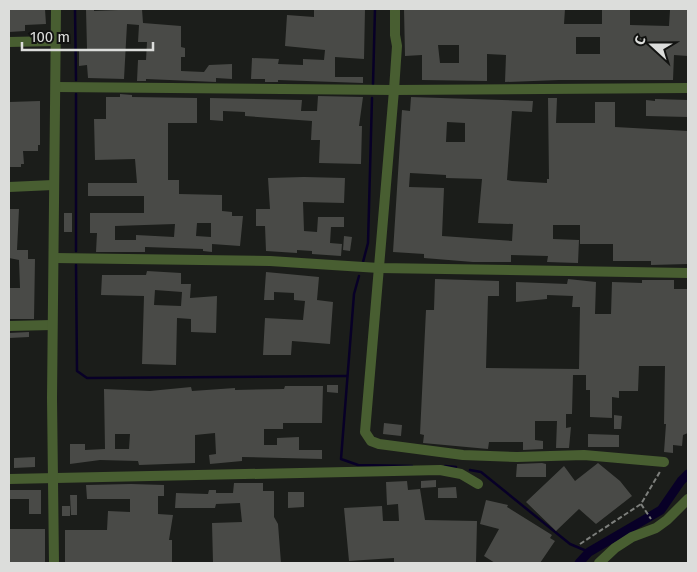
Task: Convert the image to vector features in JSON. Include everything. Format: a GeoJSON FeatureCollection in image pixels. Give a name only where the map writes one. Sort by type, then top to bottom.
{"type":"FeatureCollection","features":[{"type":"Feature","properties":{"kind":"street"},"geometry":{"type":"LineString","coordinates":[[54,563],[52,325],[56,9]]}},
{"type":"Feature","properties":{"kind":"street"},"geometry":{"type":"LineString","coordinates":[[395,9],[397,46],[366,437],[371,441],[389,446],[445,451],[463,455],[517,457],[584,455],[664,462]]}},
{"type":"Feature","properties":{"kind":"street"},"geometry":{"type":"LineString","coordinates":[[9,42],[56,41]]}},
{"type":"Feature","properties":{"kind":"street"},"geometry":{"type":"LineString","coordinates":[[56,86],[394,90],[688,88]]}},
{"type":"Feature","properties":{"kind":"street"},"geometry":{"type":"LineString","coordinates":[[9,187],[53,185]]}},
{"type":"Feature","properties":{"kind":"street"},"geometry":{"type":"LineString","coordinates":[[54,258],[270,261],[379,268],[688,273]]}},
{"type":"Feature","properties":{"kind":"street"},"geometry":{"type":"LineString","coordinates":[[9,326],[52,325]]}},
{"type":"Feature","properties":{"kind":"street"},"geometry":{"type":"LineString","coordinates":[[461,474],[463,455]]}},
{"type":"Feature","properties":{"kind":"street"},"geometry":{"type":"LineString","coordinates":[[9,478],[440,470],[461,474],[478,484]]}},
{"type":"Feature","properties":{"kind":"street"},"geometry":{"type":"LineString","coordinates":[[599,563],[615,548],[632,537],[656,528],[688,499]]}},
{"type":"Feature","properties":{"kind":"path"},"geometry":{"type":"LineString","coordinates":[[580,544],[641,504],[656,480],[664,462]]}},
{"type":"Feature","properties":{"kind":"path"},"geometry":{"type":"LineString","coordinates":[[641,504],[656,528]]}},
{"type":"Feature","properties":{"kind":"building"},"geometry":{"type":"Polygon","coordinates":[[[9,9],[45,9],[46,24],[25,25],[25,31],[9,32],[9,9]]]}},
{"type":"Feature","properties":{"kind":"building"},"geometry":{"type":"Polygon","coordinates":[[[86,9],[94,9],[94,11],[142,9],[143,23],[181,26],[181,47],[185,48],[185,57],[181,57],[181,71],[204,72],[209,65],[232,64],[232,79],[216,78],[216,82],[146,79],[146,81],[137,81],[138,60],[146,60],[147,42],[138,42],[139,25],[127,24],[124,79],[88,78],[87,65],[79,66],[79,50],[87,49],[86,9]]]}},
{"type":"Feature","properties":{"kind":"building"},"geometry":{"type":"Polygon","coordinates":[[[365,9],[364,59],[335,57],[335,77],[363,77],[363,83],[278,80],[278,82],[265,82],[265,79],[251,79],[252,58],[279,59],[278,64],[303,65],[303,59],[324,60],[325,50],[285,46],[287,15],[314,17],[314,10],[365,9]]]}},
{"type":"Feature","properties":{"kind":"building"},"geometry":{"type":"Polygon","coordinates":[[[404,9],[565,9],[564,24],[602,24],[602,9],[630,9],[630,25],[669,26],[670,10],[688,9],[688,56],[674,55],[673,80],[505,82],[506,55],[487,54],[487,81],[422,80],[422,55],[405,56],[404,9]],[[576,37],[576,54],[600,54],[600,37],[576,37]],[[438,45],[440,63],[459,63],[459,45],[438,45]]]}},
{"type":"Feature","properties":{"kind":"building"},"geometry":{"type":"Polygon","coordinates":[[[120,94],[132,95],[132,97],[197,98],[197,123],[168,123],[168,180],[179,180],[179,194],[222,195],[222,211],[232,212],[232,216],[243,216],[240,246],[212,244],[212,252],[203,251],[203,249],[145,247],[145,252],[96,252],[97,233],[90,233],[90,213],[144,213],[144,196],[88,196],[88,183],[137,183],[135,159],[95,160],[94,119],[106,119],[106,97],[120,97],[120,94]],[[197,223],[196,236],[211,237],[211,223],[197,223]],[[175,224],[115,226],[115,240],[136,240],[136,235],[174,237],[175,224]]]}},
{"type":"Feature","properties":{"kind":"building"},"geometry":{"type":"Polygon","coordinates":[[[318,96],[363,97],[359,126],[362,126],[361,164],[319,163],[320,140],[311,140],[312,121],[245,116],[245,112],[223,111],[223,121],[210,120],[210,98],[302,100],[301,111],[317,111],[318,96]]]}},
{"type":"Feature","properties":{"kind":"building"},"geometry":{"type":"Polygon","coordinates":[[[411,97],[533,101],[532,112],[512,111],[507,180],[512,181],[547,183],[547,179],[549,179],[548,98],[557,98],[556,123],[595,123],[595,102],[615,102],[615,127],[688,131],[688,264],[651,265],[651,261],[613,261],[613,244],[580,244],[580,225],[553,225],[553,239],[579,240],[578,263],[547,262],[548,256],[511,255],[511,262],[473,262],[424,258],[424,254],[393,252],[402,110],[410,111],[411,97]],[[447,122],[446,142],[465,142],[465,123],[447,122]],[[410,173],[409,187],[444,188],[442,236],[512,241],[513,224],[478,223],[482,179],[446,178],[446,175],[410,173]]]}},
{"type":"Feature","properties":{"kind":"building"},"geometry":{"type":"Polygon","coordinates":[[[655,99],[688,100],[688,117],[646,116],[646,100],[655,101],[655,99]]]}},
{"type":"Feature","properties":{"kind":"building"},"geometry":{"type":"Polygon","coordinates":[[[40,101],[40,145],[38,145],[38,151],[23,151],[24,164],[21,164],[21,167],[10,167],[9,102],[40,101]]]}},
{"type":"Feature","properties":{"kind":"building"},"geometry":{"type":"Polygon","coordinates":[[[268,178],[345,178],[344,203],[303,202],[304,231],[317,232],[318,217],[344,217],[344,227],[331,227],[330,243],[342,244],[341,256],[312,254],[312,251],[297,250],[297,253],[266,251],[265,226],[256,226],[256,209],[270,209],[268,178]]]}},
{"type":"Feature","properties":{"kind":"building"},"geometry":{"type":"Polygon","coordinates":[[[9,209],[19,209],[17,250],[28,250],[28,259],[35,259],[34,319],[9,319],[9,288],[20,288],[19,260],[9,258],[9,209]]]}},
{"type":"Feature","properties":{"kind":"building"},"geometry":{"type":"Polygon","coordinates":[[[64,213],[72,213],[72,232],[64,232],[64,213]]]}},
{"type":"Feature","properties":{"kind":"building"},"geometry":{"type":"Polygon","coordinates":[[[344,236],[352,237],[350,251],[343,250],[344,236]]]}},
{"type":"Feature","properties":{"kind":"building"},"geometry":{"type":"Polygon","coordinates":[[[147,271],[181,273],[181,284],[191,284],[190,298],[217,296],[216,333],[191,332],[191,319],[177,318],[176,365],[142,364],[144,296],[101,295],[102,275],[146,275],[147,271]],[[155,290],[154,305],[181,306],[182,292],[155,290]]]}},
{"type":"Feature","properties":{"kind":"building"},"geometry":{"type":"Polygon","coordinates":[[[266,272],[319,277],[317,300],[333,302],[330,344],[292,341],[291,355],[263,355],[265,318],[303,320],[305,301],[294,300],[294,293],[274,292],[274,300],[264,300],[266,272]]]}},
{"type":"Feature","properties":{"kind":"building"},"geometry":{"type":"Polygon","coordinates":[[[435,279],[499,281],[499,296],[488,296],[486,368],[579,369],[580,307],[572,307],[573,296],[547,295],[547,299],[516,302],[516,282],[567,284],[568,279],[596,282],[595,314],[611,314],[612,282],[642,283],[642,280],[674,280],[674,289],[688,289],[688,433],[683,435],[682,446],[673,445],[673,453],[664,452],[666,424],[664,424],[665,366],[639,366],[638,391],[619,391],[619,398],[612,397],[612,418],[590,417],[590,390],[586,390],[586,375],[573,375],[572,414],[566,414],[566,428],[571,427],[569,448],[556,448],[557,421],[535,421],[535,440],[543,441],[543,449],[523,450],[523,442],[489,442],[488,449],[423,443],[424,435],[420,434],[426,310],[434,310],[435,279]]]}},
{"type":"Feature","properties":{"kind":"building"},"geometry":{"type":"Polygon","coordinates":[[[29,332],[29,337],[9,338],[9,333],[29,332]]]}},
{"type":"Feature","properties":{"kind":"building"},"geometry":{"type":"Polygon","coordinates":[[[327,385],[338,385],[338,393],[327,392],[327,385]]]}},
{"type":"Feature","properties":{"kind":"building"},"geometry":{"type":"Polygon","coordinates":[[[285,386],[323,386],[322,423],[283,423],[283,429],[264,429],[264,445],[277,445],[277,438],[299,437],[299,450],[322,450],[322,459],[242,457],[242,461],[210,464],[209,455],[216,454],[215,433],[195,435],[195,463],[139,465],[138,461],[100,460],[70,464],[70,444],[85,444],[85,450],[105,449],[104,389],[150,391],[191,387],[192,391],[235,388],[235,390],[284,389],[285,386]],[[115,434],[115,449],[129,449],[130,434],[115,434]]]}},
{"type":"Feature","properties":{"kind":"building"},"geometry":{"type":"Polygon","coordinates":[[[614,415],[622,416],[621,429],[614,429],[614,415]]]}},
{"type":"Feature","properties":{"kind":"building"},"geometry":{"type":"Polygon","coordinates":[[[384,423],[402,425],[401,436],[383,434],[384,423]]]}},
{"type":"Feature","properties":{"kind":"building"},"geometry":{"type":"Polygon","coordinates":[[[588,434],[619,435],[619,447],[588,447],[588,434]]]}},
{"type":"Feature","properties":{"kind":"building"},"geometry":{"type":"Polygon","coordinates":[[[35,457],[35,467],[14,468],[14,458],[35,457]]]}},
{"type":"Feature","properties":{"kind":"building"},"geometry":{"type":"Polygon","coordinates":[[[598,463],[620,481],[632,496],[596,524],[579,509],[556,531],[526,502],[564,466],[575,481],[598,463]]]}},
{"type":"Feature","properties":{"kind":"building"},"geometry":{"type":"Polygon","coordinates":[[[517,464],[546,464],[546,477],[516,477],[517,464]]]}},
{"type":"Feature","properties":{"kind":"building"},"geometry":{"type":"Polygon","coordinates":[[[436,480],[436,487],[421,488],[421,481],[436,480]]]}},
{"type":"Feature","properties":{"kind":"building"},"geometry":{"type":"Polygon","coordinates":[[[407,481],[408,490],[420,489],[425,520],[477,521],[476,563],[394,562],[394,558],[349,561],[344,508],[382,506],[383,521],[399,521],[398,504],[387,505],[386,482],[407,481]]]}},
{"type":"Feature","properties":{"kind":"building"},"geometry":{"type":"Polygon","coordinates":[[[234,483],[263,483],[263,491],[274,491],[274,517],[278,524],[281,563],[213,563],[212,523],[242,522],[240,503],[216,504],[215,508],[175,508],[176,493],[208,494],[209,490],[216,490],[216,493],[233,493],[234,483]]]}},
{"type":"Feature","properties":{"kind":"building"},"geometry":{"type":"Polygon","coordinates":[[[86,485],[164,485],[164,496],[158,496],[158,514],[173,515],[169,540],[172,540],[172,563],[65,563],[65,530],[107,530],[108,511],[130,512],[130,499],[87,499],[86,485]]]}},
{"type":"Feature","properties":{"kind":"building"},"geometry":{"type":"Polygon","coordinates":[[[456,487],[457,498],[438,498],[438,488],[456,487]]]}},
{"type":"Feature","properties":{"kind":"building"},"geometry":{"type":"Polygon","coordinates":[[[9,490],[41,490],[41,514],[29,514],[29,499],[9,499],[9,490]]]}},
{"type":"Feature","properties":{"kind":"building"},"geometry":{"type":"Polygon","coordinates":[[[288,492],[304,492],[304,507],[288,508],[288,492]]]}},
{"type":"Feature","properties":{"kind":"building"},"geometry":{"type":"Polygon","coordinates":[[[70,495],[77,495],[77,515],[71,515],[70,495]]]}},
{"type":"Feature","properties":{"kind":"building"},"geometry":{"type":"Polygon","coordinates":[[[486,500],[508,505],[507,507],[552,535],[550,538],[555,541],[540,563],[495,563],[484,556],[499,529],[480,524],[486,500]]]}},
{"type":"Feature","properties":{"kind":"building"},"geometry":{"type":"Polygon","coordinates":[[[62,506],[70,506],[70,516],[62,516],[62,506]]]}},
{"type":"Feature","properties":{"kind":"building"},"geometry":{"type":"Polygon","coordinates":[[[9,529],[45,529],[45,563],[9,563],[9,529]]]}},
{"type":"Feature","properties":{"kind":"waterway"},"geometry":{"type":"LineString","coordinates":[[75,9],[76,80]]}},
{"type":"Feature","properties":{"kind":"waterway"},"geometry":{"type":"LineString","coordinates":[[373,84],[375,9]]}},
{"type":"Feature","properties":{"kind":"waterway"},"geometry":{"type":"LineString","coordinates":[[76,94],[76,251]]}},
{"type":"Feature","properties":{"kind":"waterway"},"geometry":{"type":"LineString","coordinates":[[363,262],[368,243],[372,98]]}},
{"type":"Feature","properties":{"kind":"waterway"},"geometry":{"type":"LineString","coordinates":[[76,265],[77,371],[87,378],[347,376]]}},
{"type":"Feature","properties":{"kind":"waterway"},"geometry":{"type":"LineString","coordinates":[[359,276],[354,294],[341,459],[358,465],[412,466]]}},
{"type":"Feature","properties":{"kind":"waterway"},"geometry":{"type":"LineString","coordinates":[[445,466],[456,467]]}},
{"type":"Feature","properties":{"kind":"waterway"},"geometry":{"type":"LineString","coordinates":[[470,470],[481,472],[570,544],[589,552]]}},
{"type":"Feature","properties":{"kind":"waterway"},"geometry":{"type":"LineString","coordinates":[[579,563],[589,552],[661,510],[688,474]]}}]}
